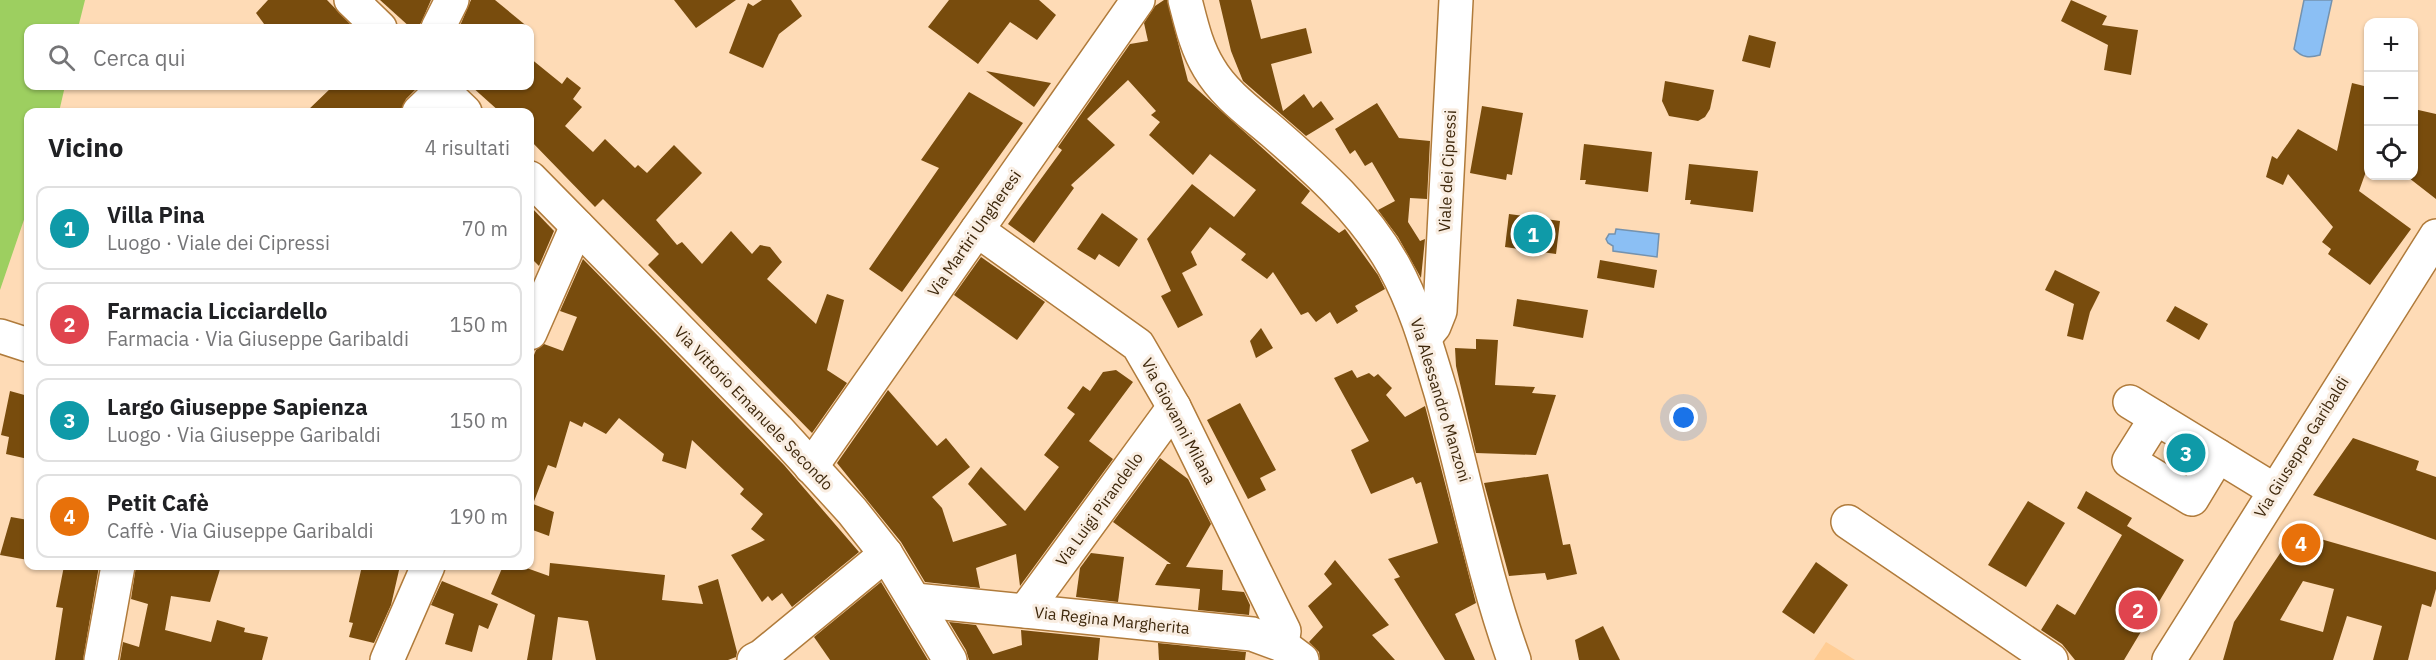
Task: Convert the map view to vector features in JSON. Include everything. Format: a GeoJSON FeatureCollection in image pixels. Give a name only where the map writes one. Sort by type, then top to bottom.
{"type":"FeatureCollection","features":[{"type":"Feature","properties":{"kind":"street"},"geometry":{"type":"LineString","coordinates":[[351,0],[376,24]]}},
{"type":"Feature","properties":{"kind":"street"},"geometry":{"type":"LineString","coordinates":[[440,24],[452,0]]}},
{"type":"Feature","properties":{"kind":"street","name":"Via Martiri Ungheresi"},"geometry":{"type":"LineString","coordinates":[[811,466],[1138,0]]}},
{"type":"Feature","properties":{"kind":"street","name":"Via Alessandro Manzoni"},"geometry":{"type":"LineString","coordinates":[[1185,0],[1197,43],[1209,70],[1228,93],[1328,180],[1354,208],[1394,266],[1425,337],[1463,472],[1498,616],[1514,660]]}},
{"type":"Feature","properties":{"kind":"street","name":"Viale dei Cipressi"},"geometry":{"type":"LineString","coordinates":[[1425,337],[1434,326],[1440,310],[1456,0]]}},
{"type":"Feature","properties":{"kind":"street"},"geometry":{"type":"LineString","coordinates":[[423,108],[438,90]]}},
{"type":"Feature","properties":{"kind":"street"},"geometry":{"type":"LineString","coordinates":[[444,90],[461,108]]}},
{"type":"Feature","properties":{"kind":"street","name":"Via Vittorio Emanuele Secondo"},"geometry":{"type":"LineString","coordinates":[[534,182],[811,466],[886,554],[950,660]]}},
{"type":"Feature","properties":{"kind":"street"},"geometry":{"type":"LineString","coordinates":[[534,324],[577,226]]}},
{"type":"Feature","properties":{"kind":"street","name":"Via Giovanni Milana"},"geometry":{"type":"LineString","coordinates":[[977,230],[1138,345],[1174,407],[1284,631],[1292,652]]}},
{"type":"Feature","properties":{"kind":"street","name":"Via Giuseppe Garibaldi"},"geometry":{"type":"LineString","coordinates":[[2169,660],[2436,236]]}},
{"type":"Feature","properties":{"kind":"street"},"geometry":{"type":"LineString","coordinates":[[0,336],[24,344]]}},
{"type":"Feature","properties":{"kind":"street","name":"Via Luigi Pirandello"},"geometry":{"type":"LineString","coordinates":[[1025,611],[1174,407]]}},
{"type":"Feature","properties":{"kind":"street"},"geometry":{"type":"LineString","coordinates":[[2218,456],[2192,499],[2129,461],[2143,410],[2274,490]]}},
{"type":"Feature","properties":{"kind":"street"},"geometry":{"type":"LineString","coordinates":[[1848,522],[2051,660]]}},
{"type":"Feature","properties":{"kind":"street"},"geometry":{"type":"LineString","coordinates":[[760,659],[886,554]]}},
{"type":"Feature","properties":{"kind":"street"},"geometry":{"type":"LineString","coordinates":[[101,660],[117,570]]}},
{"type":"Feature","properties":{"kind":"street"},"geometry":{"type":"LineString","coordinates":[[387,660],[426,570]]}},
{"type":"Feature","properties":{"kind":"street","name":"Via Regina Margherita"},"geometry":{"type":"LineString","coordinates":[[915,600],[1252,634],[1292,652]]}},
{"type":"Feature","properties":{"kind":"shaded area"},"geometry":{"type":"Polygon","coordinates":[[[1826,642],[1836,648],[1855,660],[1814,660],[1826,642]]]}},
{"type":"Feature","properties":{"kind":"green space"},"geometry":{"type":"Polygon","coordinates":[[[0,0],[85,0],[79,24],[24,24],[24,90],[64,90],[60,108],[24,108],[24,220],[0,290],[0,0]]]}},
{"type":"Feature","properties":{"kind":"water"},"geometry":{"type":"Polygon","coordinates":[[[2304,0],[2332,0],[2320,55],[2303,56],[2294,49],[2304,0]]]}},
{"type":"Feature","properties":{"kind":"water"},"geometry":{"type":"Polygon","coordinates":[[[1616,229],[1659,234],[1657,257],[1613,251],[1613,246],[1606,239],[1609,234],[1615,234],[1616,229]]]}},
{"type":"Feature","properties":{"kind":"building"},"geometry":{"type":"Polygon","coordinates":[[[268,0],[327,0],[350,24],[264,24],[256,13],[268,0]]]}},
{"type":"Feature","properties":{"kind":"building"},"geometry":{"type":"Polygon","coordinates":[[[380,0],[431,0],[421,23],[407,24],[380,0]]]}},
{"type":"Feature","properties":{"kind":"building"},"geometry":{"type":"Polygon","coordinates":[[[471,0],[495,0],[524,24],[461,24],[471,0]]]}},
{"type":"Feature","properties":{"kind":"building"},"geometry":{"type":"Polygon","coordinates":[[[674,0],[736,0],[696,28],[674,0]]]}},
{"type":"Feature","properties":{"kind":"building"},"geometry":{"type":"Polygon","coordinates":[[[762,0],[791,0],[802,16],[779,34],[763,68],[729,53],[748,3],[753,6],[762,0]]]}},
{"type":"Feature","properties":{"kind":"building"},"geometry":{"type":"Polygon","coordinates":[[[949,0],[1039,0],[1056,15],[1037,40],[1010,22],[978,64],[928,27],[949,0]]]}},
{"type":"Feature","properties":{"kind":"building"},"geometry":{"type":"Polygon","coordinates":[[[1167,0],[1188,81],[1310,191],[1301,203],[1339,233],[1345,229],[1378,275],[1385,289],[1355,306],[1358,311],[1337,324],[1330,312],[1316,322],[1308,312],[1301,315],[1273,272],[1267,279],[1241,260],[1246,254],[1210,227],[1191,252],[1197,265],[1182,273],[1203,315],[1178,328],[1161,296],[1171,291],[1147,239],[1192,184],[1234,217],[1256,190],[1210,154],[1193,175],[1149,135],[1160,122],[1151,115],[1156,111],[1128,80],[1087,119],[1115,145],[1071,185],[1074,188],[1034,243],[1008,224],[1062,150],[1058,147],[1130,44],[1148,41],[1144,23],[1155,6],[1167,0]]]}},
{"type":"Feature","properties":{"kind":"building"},"geometry":{"type":"Polygon","coordinates":[[[1219,0],[1251,0],[1261,39],[1306,28],[1312,53],[1271,64],[1283,111],[1304,94],[1313,108],[1321,101],[1334,119],[1306,136],[1243,81],[1231,51],[1219,0]]]}},
{"type":"Feature","properties":{"kind":"building"},"geometry":{"type":"Polygon","coordinates":[[[2071,0],[2107,16],[2102,25],[2138,30],[2131,75],[2104,70],[2108,45],[2061,21],[2071,0]]]}},
{"type":"Feature","properties":{"kind":"building"},"geometry":{"type":"Polygon","coordinates":[[[1749,35],[1776,42],[1770,68],[1742,61],[1749,35]]]}},
{"type":"Feature","properties":{"kind":"building"},"geometry":{"type":"Polygon","coordinates":[[[534,61],[562,84],[567,77],[581,88],[573,99],[582,107],[565,126],[593,152],[605,139],[635,168],[638,165],[647,173],[674,145],[702,173],[656,220],[677,245],[682,242],[702,264],[731,231],[752,254],[760,245],[770,247],[782,262],[767,279],[816,324],[827,294],[844,300],[827,370],[847,383],[812,433],[648,265],[659,254],[603,199],[595,207],[534,144],[534,108],[496,108],[475,90],[534,90],[534,61]]]}},
{"type":"Feature","properties":{"kind":"building"},"geometry":{"type":"Polygon","coordinates":[[[986,71],[1051,83],[1034,107],[986,71]]]}},
{"type":"Feature","properties":{"kind":"building"},"geometry":{"type":"Polygon","coordinates":[[[1665,81],[1714,90],[1710,109],[1705,117],[1698,121],[1669,116],[1662,101],[1665,81]]]}},
{"type":"Feature","properties":{"kind":"building"},"geometry":{"type":"Polygon","coordinates":[[[2352,83],[2364,86],[2364,177],[2359,191],[2411,229],[2370,285],[2328,254],[2331,249],[2322,242],[2333,227],[2288,174],[2283,185],[2266,177],[2272,156],[2277,159],[2298,129],[2337,151],[2352,83]]]}},
{"type":"Feature","properties":{"kind":"building"},"geometry":{"type":"Polygon","coordinates":[[[329,90],[415,90],[406,99],[403,108],[310,108],[329,90]]]}},
{"type":"Feature","properties":{"kind":"building"},"geometry":{"type":"Polygon","coordinates":[[[969,92],[1023,123],[902,292],[869,269],[939,168],[921,160],[969,92]]]}},
{"type":"Feature","properties":{"kind":"building"},"geometry":{"type":"Polygon","coordinates":[[[1377,103],[1399,138],[1430,141],[1427,199],[1410,198],[1408,222],[1420,241],[1425,239],[1421,278],[1398,237],[1378,210],[1395,201],[1372,162],[1365,166],[1355,150],[1350,154],[1335,129],[1377,103]]]}},
{"type":"Feature","properties":{"kind":"building"},"geometry":{"type":"Polygon","coordinates":[[[1482,106],[1523,113],[1512,175],[1507,174],[1506,180],[1470,173],[1482,106]]]}},
{"type":"Feature","properties":{"kind":"building"},"geometry":{"type":"Polygon","coordinates":[[[2418,110],[2436,114],[2436,199],[2412,180],[2418,180],[2418,110]]]}},
{"type":"Feature","properties":{"kind":"building"},"geometry":{"type":"Polygon","coordinates":[[[1584,144],[1652,152],[1648,192],[1585,184],[1586,180],[1580,180],[1584,144]]]}},
{"type":"Feature","properties":{"kind":"building"},"geometry":{"type":"Polygon","coordinates":[[[1689,164],[1758,171],[1753,212],[1690,204],[1691,200],[1685,200],[1689,164]]]}},
{"type":"Feature","properties":{"kind":"building"},"geometry":{"type":"Polygon","coordinates":[[[534,210],[554,231],[539,266],[534,261],[534,210]]]}},
{"type":"Feature","properties":{"kind":"building"},"geometry":{"type":"Polygon","coordinates":[[[1102,213],[1138,239],[1119,267],[1099,254],[1095,260],[1077,249],[1102,213]]]}},
{"type":"Feature","properties":{"kind":"building"},"geometry":{"type":"Polygon","coordinates":[[[1509,214],[1560,221],[1556,254],[1505,247],[1509,214]]]}},
{"type":"Feature","properties":{"kind":"building"},"geometry":{"type":"Polygon","coordinates":[[[981,257],[1045,302],[1017,340],[954,295],[981,257]]]}},
{"type":"Feature","properties":{"kind":"building"},"geometry":{"type":"Polygon","coordinates":[[[583,259],[784,465],[859,552],[792,607],[782,593],[772,601],[768,596],[762,602],[731,555],[765,540],[751,529],[763,514],[740,494],[744,489],[692,440],[686,469],[662,461],[664,454],[619,418],[606,434],[584,422],[582,427],[570,421],[556,468],[548,465],[534,501],[534,355],[536,350],[544,344],[563,351],[577,317],[560,311],[583,259]]]}},
{"type":"Feature","properties":{"kind":"building"},"geometry":{"type":"Polygon","coordinates":[[[1600,260],[1657,270],[1654,288],[1597,278],[1600,260]]]}},
{"type":"Feature","properties":{"kind":"building"},"geometry":{"type":"Polygon","coordinates":[[[2055,270],[2100,292],[2090,312],[2083,340],[2067,336],[2074,304],[2045,290],[2055,270]]]}},
{"type":"Feature","properties":{"kind":"building"},"geometry":{"type":"Polygon","coordinates":[[[1517,299],[1588,310],[1583,338],[1513,326],[1517,299]]]}},
{"type":"Feature","properties":{"kind":"building"},"geometry":{"type":"Polygon","coordinates":[[[2175,306],[2208,324],[2199,340],[2166,321],[2175,306]]]}},
{"type":"Feature","properties":{"kind":"building"},"geometry":{"type":"Polygon","coordinates":[[[1261,328],[1273,348],[1256,358],[1250,341],[1261,328]]]}},
{"type":"Feature","properties":{"kind":"building"},"geometry":{"type":"Polygon","coordinates":[[[1476,339],[1498,340],[1495,385],[1535,387],[1532,393],[1556,395],[1536,455],[1476,453],[1456,366],[1455,348],[1476,349],[1476,339]]]}},
{"type":"Feature","properties":{"kind":"building"},"geometry":{"type":"Polygon","coordinates":[[[1116,370],[1133,382],[1089,441],[1113,459],[1020,586],[1016,554],[976,568],[980,588],[925,582],[901,542],[837,463],[888,390],[937,446],[946,438],[970,467],[932,497],[942,508],[953,542],[1007,525],[968,484],[981,467],[1025,511],[1059,467],[1044,455],[1075,414],[1067,408],[1083,386],[1090,391],[1103,372],[1116,370]]]}},
{"type":"Feature","properties":{"kind":"building"},"geometry":{"type":"Polygon","coordinates":[[[1352,370],[1357,378],[1369,373],[1374,377],[1378,374],[1392,388],[1386,395],[1405,417],[1425,406],[1476,603],[1455,614],[1475,660],[1445,660],[1394,579],[1400,577],[1388,559],[1438,543],[1421,482],[1416,484],[1413,477],[1371,494],[1351,450],[1369,441],[1334,378],[1352,370]]]}},
{"type":"Feature","properties":{"kind":"building"},"geometry":{"type":"Polygon","coordinates":[[[10,391],[24,395],[24,458],[6,454],[9,437],[1,435],[10,391]]]}},
{"type":"Feature","properties":{"kind":"building"},"geometry":{"type":"Polygon","coordinates":[[[1240,403],[1276,470],[1260,478],[1266,490],[1248,499],[1207,420],[1240,403]]]}},
{"type":"Feature","properties":{"kind":"building"},"geometry":{"type":"Polygon","coordinates":[[[2353,438],[2419,461],[2416,470],[2436,477],[2436,540],[2313,495],[2353,438]]]}},
{"type":"Feature","properties":{"kind":"building"},"geometry":{"type":"Polygon","coordinates":[[[1160,458],[1188,479],[1211,524],[1186,567],[1223,570],[1222,590],[1244,592],[1250,605],[1249,615],[1198,610],[1200,589],[1155,585],[1167,564],[1171,564],[1113,522],[1160,458]]]}},
{"type":"Feature","properties":{"kind":"building"},"geometry":{"type":"Polygon","coordinates":[[[1548,474],[1563,545],[1570,544],[1577,574],[1547,580],[1545,573],[1509,576],[1484,483],[1548,474]]]}},
{"type":"Feature","properties":{"kind":"building"},"geometry":{"type":"Polygon","coordinates":[[[2086,491],[2132,518],[2127,526],[2184,560],[2124,660],[2075,660],[2062,644],[2041,630],[2057,604],[2075,615],[2122,535],[2077,508],[2086,491]]]}},
{"type":"Feature","properties":{"kind":"building"},"geometry":{"type":"Polygon","coordinates":[[[2028,501],[2065,523],[2026,587],[1988,565],[2028,501]]]}},
{"type":"Feature","properties":{"kind":"building"},"geometry":{"type":"Polygon","coordinates":[[[534,504],[554,512],[549,536],[534,530],[534,504]]]}},
{"type":"Feature","properties":{"kind":"building"},"geometry":{"type":"Polygon","coordinates":[[[11,517],[24,519],[24,559],[0,555],[11,517]]]}},
{"type":"Feature","properties":{"kind":"building"},"geometry":{"type":"Polygon","coordinates":[[[2301,522],[2321,533],[2317,538],[2436,572],[2436,589],[2431,607],[2422,604],[2408,660],[2373,660],[2382,626],[2347,616],[2333,660],[2223,660],[2234,622],[2301,522]],[[2303,581],[2280,620],[2323,632],[2334,589],[2303,581]]]}},
{"type":"Feature","properties":{"kind":"building"},"geometry":{"type":"Polygon","coordinates":[[[1091,553],[1124,557],[1118,602],[1076,597],[1080,568],[1091,553]]]}},
{"type":"Feature","properties":{"kind":"building"},"geometry":{"type":"Polygon","coordinates":[[[1335,560],[1389,625],[1372,635],[1395,660],[1320,660],[1319,652],[1309,642],[1323,627],[1308,606],[1332,584],[1324,574],[1335,560]]]}},
{"type":"Feature","properties":{"kind":"building"},"geometry":{"type":"Polygon","coordinates":[[[1816,562],[1848,585],[1814,634],[1782,612],[1816,562]]]}},
{"type":"Feature","properties":{"kind":"building"},"geometry":{"type":"Polygon","coordinates":[[[550,563],[665,575],[662,600],[703,604],[698,586],[718,579],[737,652],[736,657],[728,660],[596,660],[588,621],[558,617],[552,660],[527,660],[535,615],[491,594],[501,570],[532,570],[549,576],[550,563]]]}},
{"type":"Feature","properties":{"kind":"building"},"geometry":{"type":"Polygon","coordinates":[[[63,570],[98,570],[83,660],[55,660],[63,608],[56,607],[63,570]]]}},
{"type":"Feature","properties":{"kind":"building"},"geometry":{"type":"Polygon","coordinates":[[[135,570],[220,570],[210,602],[171,596],[165,630],[211,642],[217,620],[245,628],[244,632],[268,637],[262,660],[120,660],[123,642],[139,647],[148,604],[131,599],[135,570]]]}},
{"type":"Feature","properties":{"kind":"building"},"geometry":{"type":"Polygon","coordinates":[[[361,570],[399,570],[391,605],[374,643],[349,637],[353,623],[349,622],[361,570]]]}},
{"type":"Feature","properties":{"kind":"building"},"geometry":{"type":"Polygon","coordinates":[[[442,581],[498,604],[488,629],[479,625],[472,652],[445,644],[454,614],[431,605],[442,581]]]}},
{"type":"Feature","properties":{"kind":"building"},"geometry":{"type":"Polygon","coordinates":[[[881,582],[928,660],[830,660],[814,637],[881,582]]]}},
{"type":"Feature","properties":{"kind":"building"},"geometry":{"type":"Polygon","coordinates":[[[949,622],[976,625],[993,654],[1022,645],[1021,630],[1100,638],[1098,660],[969,660],[966,650],[949,622]]]}},
{"type":"Feature","properties":{"kind":"building"},"geometry":{"type":"Polygon","coordinates":[[[1603,626],[1620,660],[1579,660],[1575,640],[1603,626]]]}},
{"type":"Feature","properties":{"kind":"building"},"geometry":{"type":"Polygon","coordinates":[[[1158,643],[1246,652],[1245,660],[1159,660],[1158,643]]]}},
{"type":"Feature","properties":{"kind":"place","name":"Villa Pina"},"geometry":{"type":"Point","coordinates":[1533,234]}},
{"type":"Feature","properties":{"kind":"place","name":"Largo Giuseppe Sapienza"},"geometry":{"type":"Point","coordinates":[2186,453]}},
{"type":"Feature","properties":{"kind":"place","name":"Petit Cafè"},"geometry":{"type":"Point","coordinates":[2301,543]}},
{"type":"Feature","properties":{"kind":"place","name":"Farmacia Licciardello"},"geometry":{"type":"Point","coordinates":[2138,610]}}]}
